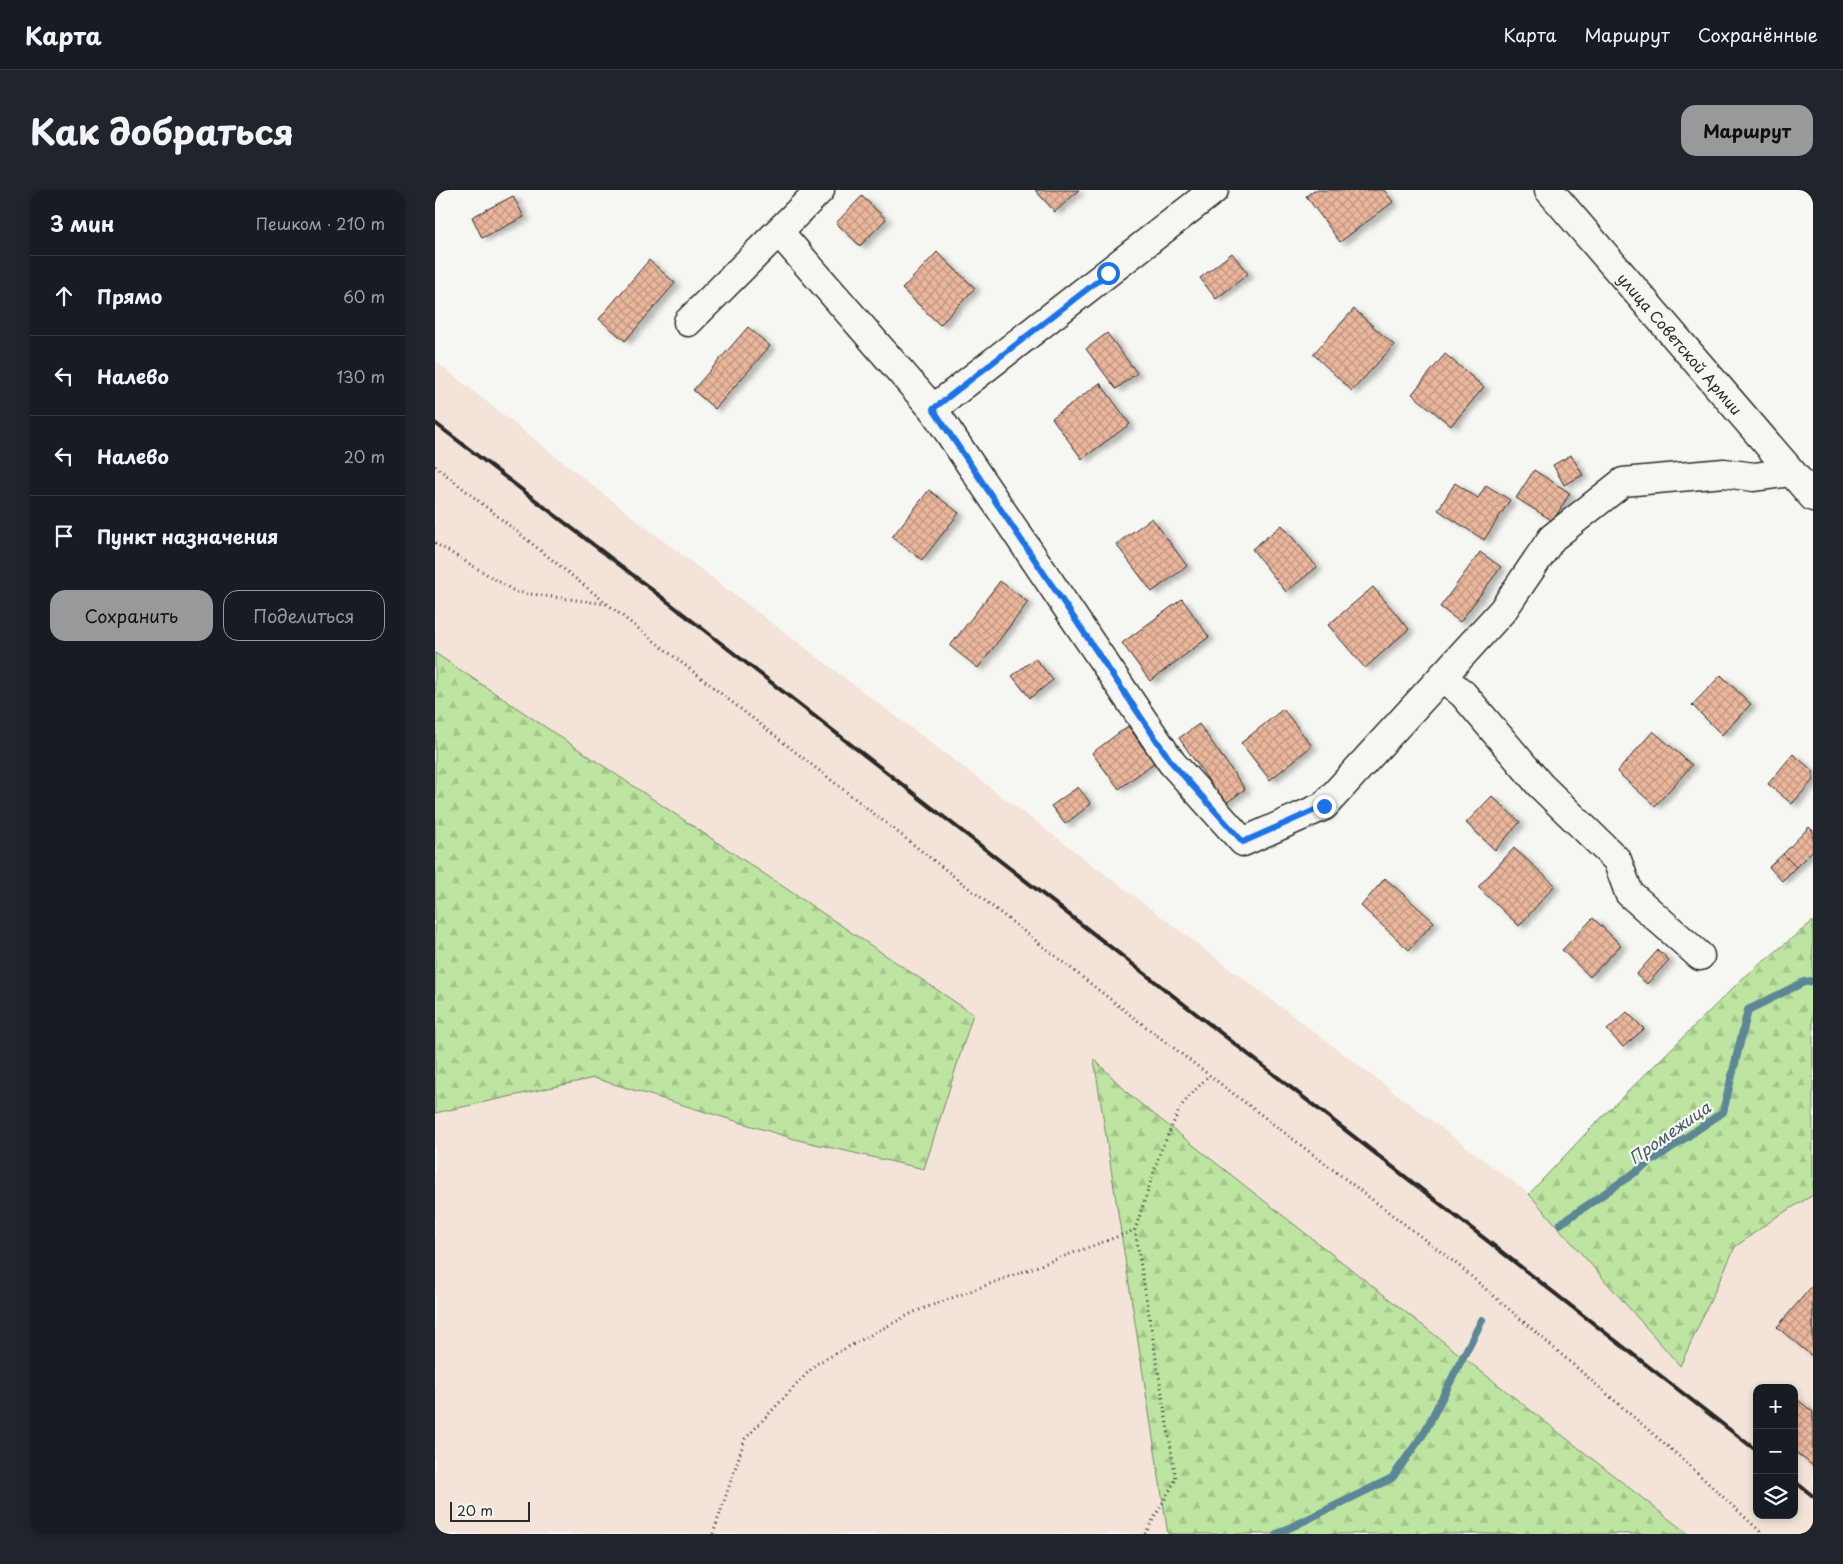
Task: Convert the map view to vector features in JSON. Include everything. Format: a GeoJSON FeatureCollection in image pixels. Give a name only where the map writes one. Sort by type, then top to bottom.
{"type":"FeatureCollection","features":[{"type":"Feature","properties":{"kind":"main road"},"geometry":{"type":"LineString","coordinates":[[688,322],[820,190]]}},
{"type":"Feature","properties":{"kind":"main road"},"geometry":{"type":"LineString","coordinates":[[933,409],[1214,190]]}},
{"type":"Feature","properties":{"kind":"main road","name":"улица Советской Армии"},"geometry":{"type":"LineString","coordinates":[[1549,190],[1813,497]]}},
{"type":"Feature","properties":{"kind":"main road"},"geometry":{"type":"LineString","coordinates":[[779,232],[933,409],[1172,763],[1243,842],[1324,806],[1503,610],[1552,538],[1623,482],[1724,474],[1754,477],[1791,472]]}},
{"type":"Feature","properties":{"kind":"main road"},"geometry":{"type":"LineString","coordinates":[[1442,677],[1463,694],[1540,785],[1617,860],[1629,893],[1700,956]]}},
{"type":"Feature","properties":{"kind":"path"},"geometry":{"type":"LineString","coordinates":[[435,466],[607,604],[1209,1075],[1458,1265],[1681,1458],[1763,1534]]}},
{"type":"Feature","properties":{"kind":"path"},"geometry":{"type":"LineString","coordinates":[[435,543],[516,592],[607,604]]}},
{"type":"Feature","properties":{"kind":"path"},"geometry":{"type":"LineString","coordinates":[[1145,1534],[1176,1479],[1135,1230],[1160,1152],[1181,1106],[1209,1075]]}},
{"type":"Feature","properties":{"kind":"path"},"geometry":{"type":"LineString","coordinates":[[713,1534],[745,1439],[817,1364],[915,1312],[1135,1230]]}},
{"type":"Feature","properties":{"kind":"shaded area"},"geometry":{"type":"Polygon","coordinates":[[[435,361],[658,537],[1529,1194],[1680,1366],[1735,1247],[1776,1217],[1813,1195],[1813,1534],[1688,1534],[1132,1097],[1094,1060],[1168,1534],[435,1534],[435,361]]]}},
{"type":"Feature","properties":{"kind":"green space"},"geometry":{"type":"Polygon","coordinates":[[[435,653],[973,1014],[924,1169],[798,1140],[594,1078],[435,1113],[435,653]]]}},
{"type":"Feature","properties":{"kind":"green space"},"geometry":{"type":"Polygon","coordinates":[[[1813,921],[1813,1195],[1776,1217],[1735,1247],[1680,1366],[1529,1194],[1589,1130],[1742,979],[1813,921]]]}},
{"type":"Feature","properties":{"kind":"green space"},"geometry":{"type":"Polygon","coordinates":[[[1094,1059],[1132,1097],[1688,1534],[1168,1534],[1094,1059]]]}},
{"type":"Feature","properties":{"kind":"building"},"geometry":{"type":"Polygon","coordinates":[[[1035,190],[1079,190],[1055,212],[1035,190]]]}},
{"type":"Feature","properties":{"kind":"building"},"geometry":{"type":"Polygon","coordinates":[[[1314,190],[1384,190],[1393,202],[1340,242],[1306,196],[1314,190]]]}},
{"type":"Feature","properties":{"kind":"building"},"geometry":{"type":"Polygon","coordinates":[[[513,196],[524,217],[482,238],[472,217],[513,196]]]}},
{"type":"Feature","properties":{"kind":"building"},"geometry":{"type":"Polygon","coordinates":[[[862,196],[886,219],[860,246],[836,223],[862,196]]]}},
{"type":"Feature","properties":{"kind":"building"},"geometry":{"type":"Polygon","coordinates":[[[937,252],[975,288],[940,325],[902,289],[937,252]]]}},
{"type":"Feature","properties":{"kind":"building"},"geometry":{"type":"Polygon","coordinates":[[[1232,253],[1248,274],[1216,299],[1200,278],[1232,253]]]}},
{"type":"Feature","properties":{"kind":"building"},"geometry":{"type":"Polygon","coordinates":[[[649,260],[675,283],[625,341],[599,319],[649,260]]]}},
{"type":"Feature","properties":{"kind":"building"},"geometry":{"type":"Polygon","coordinates":[[[1354,309],[1394,345],[1352,391],[1313,354],[1354,309]]]}},
{"type":"Feature","properties":{"kind":"building"},"geometry":{"type":"Polygon","coordinates":[[[748,327],[770,346],[715,409],[693,390],[748,327]]]}},
{"type":"Feature","properties":{"kind":"building"},"geometry":{"type":"Polygon","coordinates":[[[1107,333],[1137,373],[1116,389],[1086,349],[1107,333]]]}},
{"type":"Feature","properties":{"kind":"building"},"geometry":{"type":"Polygon","coordinates":[[[1445,354],[1484,387],[1451,426],[1412,394],[1445,354]]]}},
{"type":"Feature","properties":{"kind":"building"},"geometry":{"type":"Polygon","coordinates":[[[1100,383],[1130,424],[1082,459],[1052,418],[1100,383]]]}},
{"type":"Feature","properties":{"kind":"building"},"geometry":{"type":"Polygon","coordinates":[[[1571,455],[1583,475],[1564,485],[1553,465],[1571,455]]]}},
{"type":"Feature","properties":{"kind":"building"},"geometry":{"type":"Polygon","coordinates":[[[1534,470],[1570,493],[1553,521],[1516,498],[1534,470]]]}},
{"type":"Feature","properties":{"kind":"building"},"geometry":{"type":"Polygon","coordinates":[[[1455,483],[1478,498],[1486,485],[1510,500],[1484,540],[1438,510],[1455,483]]]}},
{"type":"Feature","properties":{"kind":"building"},"geometry":{"type":"Polygon","coordinates":[[[929,490],[959,513],[922,560],[892,537],[929,490]]]}},
{"type":"Feature","properties":{"kind":"building"},"geometry":{"type":"Polygon","coordinates":[[[1152,518],[1187,566],[1152,592],[1116,544],[1152,518]]]}},
{"type":"Feature","properties":{"kind":"building"},"geometry":{"type":"Polygon","coordinates":[[[1282,525],[1317,567],[1286,592],[1252,549],[1282,525]]]}},
{"type":"Feature","properties":{"kind":"building"},"geometry":{"type":"Polygon","coordinates":[[[1480,552],[1501,567],[1460,622],[1440,607],[1480,552]]]}},
{"type":"Feature","properties":{"kind":"building"},"geometry":{"type":"Polygon","coordinates":[[[1000,581],[1028,602],[978,668],[950,646],[1000,581]]]}},
{"type":"Feature","properties":{"kind":"building"},"geometry":{"type":"Polygon","coordinates":[[[1373,587],[1409,629],[1365,668],[1328,625],[1373,587]]]}},
{"type":"Feature","properties":{"kind":"building"},"geometry":{"type":"Polygon","coordinates":[[[1182,599],[1209,637],[1150,681],[1122,643],[1182,599]]]}},
{"type":"Feature","properties":{"kind":"building"},"geometry":{"type":"Polygon","coordinates":[[[1035,658],[1053,680],[1030,698],[1012,676],[1035,658]]]}},
{"type":"Feature","properties":{"kind":"building"},"geometry":{"type":"Polygon","coordinates":[[[1721,675],[1751,704],[1722,735],[1692,705],[1721,675]]]}},
{"type":"Feature","properties":{"kind":"building"},"geometry":{"type":"Polygon","coordinates":[[[1283,709],[1312,746],[1270,780],[1241,743],[1283,709]]]}},
{"type":"Feature","properties":{"kind":"building"},"geometry":{"type":"Polygon","coordinates":[[[1199,724],[1245,789],[1225,804],[1179,738],[1199,724]]]}},
{"type":"Feature","properties":{"kind":"building"},"geometry":{"type":"Polygon","coordinates":[[[1128,726],[1154,763],[1119,789],[1092,753],[1128,726]]]}},
{"type":"Feature","properties":{"kind":"building"},"geometry":{"type":"Polygon","coordinates":[[[1653,731],[1692,765],[1655,806],[1617,772],[1653,731]]]}},
{"type":"Feature","properties":{"kind":"building"},"geometry":{"type":"Polygon","coordinates":[[[1793,754],[1813,771],[1813,780],[1792,804],[1768,784],[1793,754]]]}},
{"type":"Feature","properties":{"kind":"building"},"geometry":{"type":"Polygon","coordinates":[[[1078,787],[1091,804],[1065,824],[1051,806],[1078,787]]]}},
{"type":"Feature","properties":{"kind":"building"},"geometry":{"type":"Polygon","coordinates":[[[1492,796],[1520,822],[1495,850],[1466,823],[1492,796]]]}},
{"type":"Feature","properties":{"kind":"building"},"geometry":{"type":"Polygon","coordinates":[[[1809,827],[1813,831],[1813,850],[1796,867],[1783,854],[1809,827]]]}},
{"type":"Feature","properties":{"kind":"building"},"geometry":{"type":"Polygon","coordinates":[[[1514,848],[1555,885],[1519,926],[1478,887],[1514,848]]]}},
{"type":"Feature","properties":{"kind":"building"},"geometry":{"type":"Polygon","coordinates":[[[1783,854],[1796,867],[1782,881],[1769,867],[1783,854]]]}},
{"type":"Feature","properties":{"kind":"building"},"geometry":{"type":"Polygon","coordinates":[[[1385,878],[1434,922],[1409,950],[1361,906],[1385,878]]]}},
{"type":"Feature","properties":{"kind":"building"},"geometry":{"type":"Polygon","coordinates":[[[1593,918],[1621,945],[1590,977],[1562,950],[1593,918]]]}},
{"type":"Feature","properties":{"kind":"building"},"geometry":{"type":"Polygon","coordinates":[[[1658,950],[1669,960],[1647,984],[1636,975],[1658,950]]]}},
{"type":"Feature","properties":{"kind":"building"},"geometry":{"type":"Polygon","coordinates":[[[1627,1012],[1644,1029],[1623,1047],[1607,1030],[1627,1012]]]}},
{"type":"Feature","properties":{"kind":"building"},"geometry":{"type":"Polygon","coordinates":[[[1813,1285],[1813,1357],[1777,1327],[1813,1285]]]}},
{"type":"Feature","properties":{"kind":"building"},"geometry":{"type":"Polygon","coordinates":[[[1798,1400],[1813,1412],[1813,1466],[1798,1454],[1798,1400]]]}},
{"type":"Feature","properties":{"kind":"waterway","name":"Промежица"},"geometry":{"type":"LineString","coordinates":[[1560,1224],[1723,1112],[1748,1010],[1804,982],[1813,981]]}},
{"type":"Feature","properties":{"kind":"waterway","name":"Промежица"},"geometry":{"type":"LineString","coordinates":[[1277,1534],[1392,1478],[1424,1433],[1482,1320]]}},
{"type":"Feature","properties":{"kind":"railway"},"geometry":{"type":"LineString","coordinates":[[435,423],[668,602],[1753,1448]]}},
{"type":"Feature","properties":{"kind":"railway"},"geometry":{"type":"LineString","coordinates":[[1798,1484],[1813,1496]]}},
{"type":"Feature","properties":{"kind":"route"},"geometry":{"type":"LineString","coordinates":[[1108,273],[933,409],[1172,763],[1243,842],[1324,806]]}}]}
